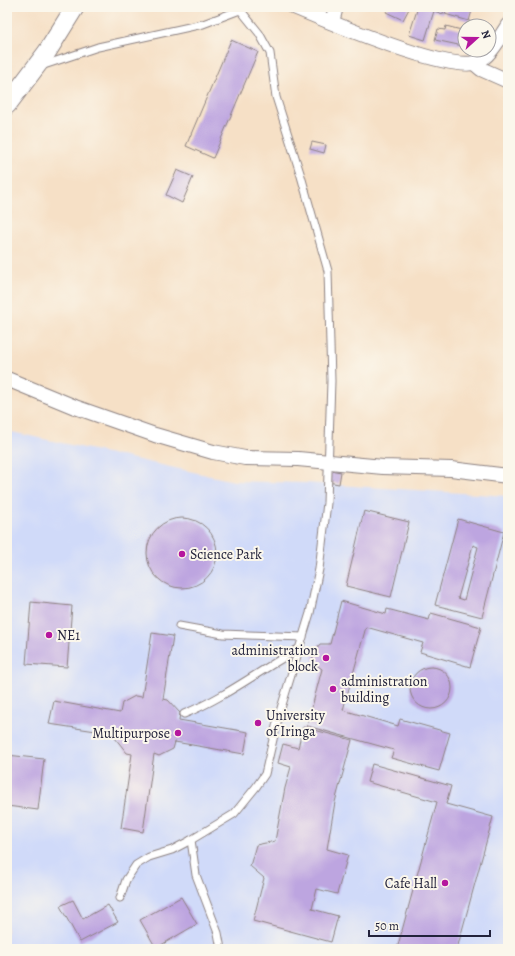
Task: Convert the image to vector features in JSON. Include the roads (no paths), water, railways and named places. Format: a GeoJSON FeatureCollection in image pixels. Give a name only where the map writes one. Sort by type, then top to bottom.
{"type":"FeatureCollection","features":[{"type":"Feature","properties":{"kind":"street"},"geometry":{"type":"LineString","coordinates":[[7,105],[47,52],[75,7]]}},
{"type":"Feature","properties":{"kind":"street"},"geometry":{"type":"LineString","coordinates":[[294,7],[402,48],[457,63],[474,63],[493,48],[508,25]]}},
{"type":"Feature","properties":{"kind":"street"},"geometry":{"type":"LineString","coordinates":[[332,22],[336,7]]}},
{"type":"Feature","properties":{"kind":"street"},"geometry":{"type":"LineString","coordinates":[[474,63],[481,69],[508,81]]}},
{"type":"Feature","properties":{"kind":"street"},"geometry":{"type":"LineString","coordinates":[[7,379],[75,407],[190,446],[246,458],[328,462],[383,467],[451,469],[508,476]]}},
{"type":"Feature","properties":{"kind":"lane"},"geometry":{"type":"LineString","coordinates":[[35,68],[98,47],[203,24],[239,8],[259,33],[270,53],[276,97],[301,176],[328,271],[331,381],[328,503],[319,569],[303,637],[278,718],[265,774],[234,814],[172,850],[149,857],[136,865],[126,880],[120,898]]}},
{"type":"Feature","properties":{"kind":"lane"},"geometry":{"type":"LineString","coordinates":[[179,626],[223,634],[303,637]]}},
{"type":"Feature","properties":{"kind":"lane"},"geometry":{"type":"LineString","coordinates":[[184,714],[223,696],[276,661],[300,648]]}},
{"type":"Feature","properties":{"kind":"lane"},"geometry":{"type":"LineString","coordinates":[[191,840],[196,875],[216,928],[220,949]]}},
{"type":"Feature","properties":{"kind":"place","name":"Science Park"},"geometry":{"type":"Point","coordinates":[182,554]}},
{"type":"Feature","properties":{"kind":"place","name":"NE1"},"geometry":{"type":"Point","coordinates":[49,635]}},
{"type":"Feature","properties":{"kind":"place","name":"administration block"},"geometry":{"type":"Point","coordinates":[326,658]}},
{"type":"Feature","properties":{"kind":"place","name":"administration building"},"geometry":{"type":"Point","coordinates":[333,689]}},
{"type":"Feature","properties":{"kind":"place","name":"University of Iringa"},"geometry":{"type":"Point","coordinates":[258,723]}},
{"type":"Feature","properties":{"kind":"place","name":"Multipurpose"},"geometry":{"type":"Point","coordinates":[178,733]}},
{"type":"Feature","properties":{"kind":"place","name":"Cafe Hall"},"geometry":{"type":"Point","coordinates":[445,883]}}]}
